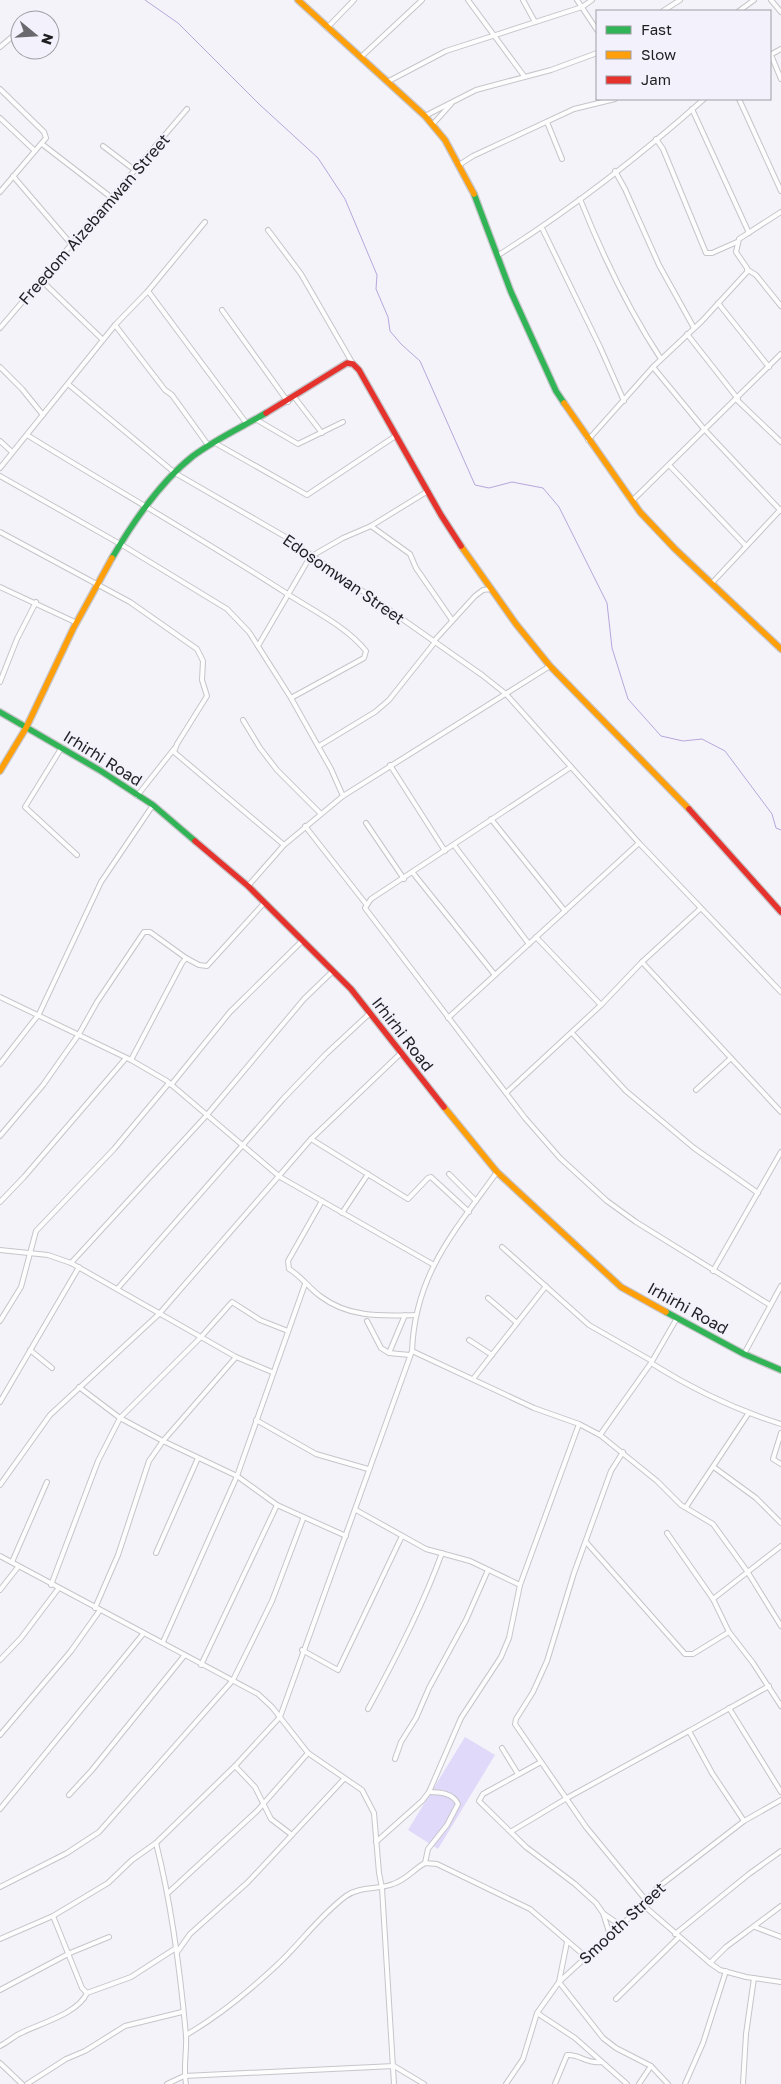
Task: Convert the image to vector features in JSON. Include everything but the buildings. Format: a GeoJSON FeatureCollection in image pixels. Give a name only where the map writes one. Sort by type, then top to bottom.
{"type":"FeatureCollection","features":[{"type":"Feature","properties":{"kind":"street"},"geometry":{"type":"LineString","coordinates":[[298,0],[433,124],[459,165],[478,202],[496,256],[556,391],[588,440],[632,501],[675,549],[781,649]]}},
{"type":"Feature","properties":{"kind":"street"},"geometry":{"type":"LineString","coordinates":[[328,28],[354,0]]}},
{"type":"Feature","properties":{"kind":"street"},"geometry":{"type":"LineString","coordinates":[[361,57],[422,0]]}},
{"type":"Feature","properties":{"kind":"street"},"geometry":{"type":"LineString","coordinates":[[468,0],[524,76]]}},
{"type":"Feature","properties":{"kind":"street"},"geometry":{"type":"LineString","coordinates":[[523,0],[534,22]]}},
{"type":"Feature","properties":{"kind":"street"},"geometry":{"type":"LineString","coordinates":[[577,0],[596,28]]}},
{"type":"Feature","properties":{"kind":"street"},"geometry":{"type":"LineString","coordinates":[[387,82],[446,51],[582,7],[592,0]]}},
{"type":"Feature","properties":{"kind":"street"},"geometry":{"type":"LineString","coordinates":[[665,10],[680,0]]}},
{"type":"Feature","properties":{"kind":"street"},"geometry":{"type":"LineString","coordinates":[[741,10],[754,0]]}},
{"type":"Feature","properties":{"kind":"street"},"geometry":{"type":"LineString","coordinates":[[772,0],[781,12]]}},
{"type":"Feature","properties":{"kind":"street"},"geometry":{"type":"LineString","coordinates":[[0,47],[10,38]]}},
{"type":"Feature","properties":{"kind":"street"},"geometry":{"type":"LineString","coordinates":[[425,116],[476,90],[551,70],[596,53]]}},
{"type":"Feature","properties":{"kind":"street"},"geometry":{"type":"LineString","coordinates":[[771,57],[781,79]]}},
{"type":"Feature","properties":{"kind":"street"},"geometry":{"type":"LineString","coordinates":[[0,89],[44,132],[46,138],[0,191]]}},
{"type":"Feature","properties":{"kind":"street"},"geometry":{"type":"LineString","coordinates":[[459,165],[473,156],[585,105],[611,100]]}},
{"type":"Feature","properties":{"kind":"street"},"geometry":{"type":"LineString","coordinates":[[496,256],[542,228],[703,100]]}},
{"type":"Feature","properties":{"kind":"street"},"geometry":{"type":"LineString","coordinates":[[739,100],[781,191]]}},
{"type":"Feature","properties":{"kind":"street"},"geometry":{"type":"LineString","coordinates":[[433,124],[453,102]]}},
{"type":"Feature","properties":{"kind":"street","name":"Freedom Aizebamwan Street"},"geometry":{"type":"LineString","coordinates":[[1,326],[42,281],[187,109]]}},
{"type":"Feature","properties":{"kind":"street"},"geometry":{"type":"LineString","coordinates":[[692,109],[749,233]]}},
{"type":"Feature","properties":{"kind":"street"},"geometry":{"type":"LineString","coordinates":[[0,118],[35,151]]}},
{"type":"Feature","properties":{"kind":"street"},"geometry":{"type":"LineString","coordinates":[[546,122],[562,160]]}},
{"type":"Feature","properties":{"kind":"street"},"geometry":{"type":"LineString","coordinates":[[656,139],[663,149],[706,253],[712,253],[737,242],[781,212]]}},
{"type":"Feature","properties":{"kind":"street"},"geometry":{"type":"LineString","coordinates":[[42,144],[112,198]]}},
{"type":"Feature","properties":{"kind":"street"},"geometry":{"type":"LineString","coordinates":[[103,146],[136,171]]}},
{"type":"Feature","properties":{"kind":"street"},"geometry":{"type":"LineString","coordinates":[[615,171],[659,265],[694,328]]}},
{"type":"Feature","properties":{"kind":"street"},"geometry":{"type":"LineString","coordinates":[[13,176],[72,245]]}},
{"type":"Feature","properties":{"kind":"street"},"geometry":{"type":"LineString","coordinates":[[580,198],[623,295],[643,332],[661,359]]}},
{"type":"Feature","properties":{"kind":"street"},"geometry":{"type":"LineString","coordinates":[[0,468],[115,325],[148,291],[205,222]]}},
{"type":"Feature","properties":{"kind":"street"},"geometry":{"type":"LineString","coordinates":[[542,228],[624,401]]}},
{"type":"Feature","properties":{"kind":"street"},"geometry":{"type":"LineString","coordinates":[[268,230],[301,274],[353,364],[362,374],[428,491],[491,589],[550,666],[682,801],[781,912]]}},
{"type":"Feature","properties":{"kind":"street"},"geometry":{"type":"LineString","coordinates":[[737,242],[736,252],[748,270],[756,275],[781,306]]}},
{"type":"Feature","properties":{"kind":"street"},"geometry":{"type":"LineString","coordinates":[[588,440],[653,367],[694,328],[748,270]]}},
{"type":"Feature","properties":{"kind":"street"},"geometry":{"type":"LineString","coordinates":[[42,281],[103,340]]}},
{"type":"Feature","properties":{"kind":"street"},"geometry":{"type":"LineString","coordinates":[[148,291],[248,425]]}},
{"type":"Feature","properties":{"kind":"street"},"geometry":{"type":"LineString","coordinates":[[718,303],[769,367]]}},
{"type":"Feature","properties":{"kind":"street"},"geometry":{"type":"LineString","coordinates":[[222,310],[288,402]]}},
{"type":"Feature","properties":{"kind":"street"},"geometry":{"type":"LineString","coordinates":[[115,325],[165,390],[172,395],[208,445]]}},
{"type":"Feature","properties":{"kind":"street"},"geometry":{"type":"LineString","coordinates":[[687,334],[737,399],[781,442]]}},
{"type":"Feature","properties":{"kind":"street"},"geometry":{"type":"LineString","coordinates":[[632,501],[670,466],[704,429],[737,399],[781,354]]}},
{"type":"Feature","properties":{"kind":"street"},"geometry":{"type":"LineString","coordinates":[[0,771],[28,728],[98,584],[146,506],[175,473],[208,445],[215,443],[295,398],[347,363],[353,364]]}},
{"type":"Feature","properties":{"kind":"street"},"geometry":{"type":"LineString","coordinates":[[0,367],[22,389],[43,415]]}},
{"type":"Feature","properties":{"kind":"street"},"geometry":{"type":"LineString","coordinates":[[653,367],[704,429],[781,510],[712,583]]}},
{"type":"Feature","properties":{"kind":"street","name":"Edosomwan Street"},"geometry":{"type":"LineString","coordinates":[[68,384],[175,473],[284,536],[310,557],[506,694],[639,843],[781,992]]}},
{"type":"Feature","properties":{"kind":"street"},"geometry":{"type":"LineString","coordinates":[[295,398],[322,433]]}},
{"type":"Feature","properties":{"kind":"street"},"geometry":{"type":"LineString","coordinates":[[257,420],[298,444],[343,422]]}},
{"type":"Feature","properties":{"kind":"street"},"geometry":{"type":"LineString","coordinates":[[26,435],[125,496],[146,506],[288,595],[350,636],[366,651],[364,658],[292,698]]}},
{"type":"Feature","properties":{"kind":"street"},"geometry":{"type":"LineString","coordinates":[[215,443],[307,495],[313,493],[397,435]]}},
{"type":"Feature","properties":{"kind":"street"},"geometry":{"type":"LineString","coordinates":[[0,441],[12,452]]}},
{"type":"Feature","properties":{"kind":"street"},"geometry":{"type":"LineString","coordinates":[[670,466],[746,546]]}},
{"type":"Feature","properties":{"kind":"street"},"geometry":{"type":"LineString","coordinates":[[0,476],[122,545],[227,609],[258,646],[292,698],[319,746],[343,796]]}},
{"type":"Feature","properties":{"kind":"street"},"geometry":{"type":"LineString","coordinates":[[258,646],[310,557],[343,538],[371,526],[428,491]]}},
{"type":"Feature","properties":{"kind":"street"},"geometry":{"type":"LineString","coordinates":[[371,526],[410,554],[417,570],[452,620]]}},
{"type":"Feature","properties":{"kind":"street"},"geometry":{"type":"LineString","coordinates":[[0,532],[130,602],[201,655],[202,680],[207,696],[174,749],[137,796]]}},
{"type":"Feature","properties":{"kind":"street"},"geometry":{"type":"LineString","coordinates":[[0,587],[36,602],[77,624]]}},
{"type":"Feature","properties":{"kind":"street"},"geometry":{"type":"LineString","coordinates":[[319,746],[375,712],[389,700],[452,620],[482,590],[491,589]]}},
{"type":"Feature","properties":{"kind":"street"},"geometry":{"type":"LineString","coordinates":[[0,682],[17,639],[36,602]]}},
{"type":"Feature","properties":{"kind":"street"},"geometry":{"type":"LineString","coordinates":[[248,886],[284,845],[320,813],[343,796],[550,666]]}},
{"type":"Feature","properties":{"kind":"street","name":"Irhirhi Road"},"geometry":{"type":"LineString","coordinates":[[0,712],[62,747],[153,805],[248,886],[333,970],[497,1172],[621,1287],[744,1354],[781,1370]]}},
{"type":"Feature","properties":{"kind":"street"},"geometry":{"type":"LineString","coordinates":[[243,720],[260,748],[277,770],[320,813]]}},
{"type":"Feature","properties":{"kind":"street"},"geometry":{"type":"LineString","coordinates":[[62,747],[25,807],[77,855]]}},
{"type":"Feature","properties":{"kind":"street"},"geometry":{"type":"LineString","coordinates":[[174,749],[176,754],[284,845]]}},
{"type":"Feature","properties":{"kind":"street"},"geometry":{"type":"LineString","coordinates":[[390,765],[446,851]]}},
{"type":"Feature","properties":{"kind":"street"},"geometry":{"type":"LineString","coordinates":[[366,904],[571,767]]}},
{"type":"Feature","properties":{"kind":"street"},"geometry":{"type":"LineString","coordinates":[[0,1064],[39,1014],[101,882],[153,805]]}},
{"type":"Feature","properties":{"kind":"street"},"geometry":{"type":"LineString","coordinates":[[491,819],[564,911]]}},
{"type":"Feature","properties":{"kind":"street"},"geometry":{"type":"LineString","coordinates":[[366,823],[404,879]]}},
{"type":"Feature","properties":{"kind":"street"},"geometry":{"type":"LineString","coordinates":[[305,826],[366,904],[365,908],[368,915],[506,1093],[560,1158],[607,1201],[713,1271],[770,1305]]}},
{"type":"Feature","properties":{"kind":"street"},"geometry":{"type":"LineString","coordinates":[[448,1018],[639,843]]}},
{"type":"Feature","properties":{"kind":"street"},"geometry":{"type":"LineString","coordinates":[[454,845],[529,944]]}},
{"type":"Feature","properties":{"kind":"street"},"geometry":{"type":"LineString","coordinates":[[413,873],[495,975]]}},
{"type":"Feature","properties":{"kind":"street"},"geometry":{"type":"LineString","coordinates":[[0,1136],[43,1084],[79,1034],[97,1002],[144,932],[150,932],[186,958],[199,965],[207,966],[265,902]]}},
{"type":"Feature","properties":{"kind":"street"},"geometry":{"type":"LineString","coordinates":[[506,1093],[602,1005],[642,962],[701,908]]}},
{"type":"Feature","properties":{"kind":"street"},"geometry":{"type":"LineString","coordinates":[[536,937],[602,1005]]}},
{"type":"Feature","properties":{"kind":"street"},"geometry":{"type":"LineString","coordinates":[[0,1321],[21,1287],[28,1254],[36,1231],[43,1222],[114,1149],[230,1012],[303,940]]}},
{"type":"Feature","properties":{"kind":"street"},"geometry":{"type":"LineString","coordinates":[[0,1202],[128,1059],[186,958]]}},
{"type":"Feature","properties":{"kind":"street"},"geometry":{"type":"LineString","coordinates":[[642,962],[781,1112]]}},
{"type":"Feature","properties":{"kind":"street"},"geometry":{"type":"LineString","coordinates":[[71,1263],[206,1116],[304,999],[333,970]]}},
{"type":"Feature","properties":{"kind":"street"},"geometry":{"type":"LineString","coordinates":[[0,997],[39,1014],[128,1059],[170,1084],[280,1177],[434,1265]]}},
{"type":"Feature","properties":{"kind":"street"},"geometry":{"type":"LineString","coordinates":[[118,1288],[146,1254],[326,1054],[370,1014]]}},
{"type":"Feature","properties":{"kind":"street"},"geometry":{"type":"LineString","coordinates":[[572,1033],[626,1091],[694,1148],[758,1193]]}},
{"type":"Feature","properties":{"kind":"street"},"geometry":{"type":"LineString","coordinates":[[0,1485],[50,1415],[159,1314],[280,1177],[311,1139],[400,1054]]}},
{"type":"Feature","properties":{"kind":"street"},"geometry":{"type":"LineString","coordinates":[[696,1090],[731,1058]]}},
{"type":"Feature","properties":{"kind":"street"},"geometry":{"type":"LineString","coordinates":[[311,1139],[408,1199],[431,1177],[469,1212]]}},
{"type":"Feature","properties":{"kind":"street"},"geometry":{"type":"LineString","coordinates":[[713,1271],[781,1152]]}},
{"type":"Feature","properties":{"kind":"street"},"geometry":{"type":"LineString","coordinates":[[0,1938],[53,1916],[108,1883],[132,1860],[156,1843],[234,1766],[280,1717],[302,1650],[356,1510],[368,1469],[411,1353],[416,1314],[426,1280],[446,1242],[497,1172]]}},
{"type":"Feature","properties":{"kind":"street"},"geometry":{"type":"LineString","coordinates":[[342,1213],[368,1174]]}},
{"type":"Feature","properties":{"kind":"street"},"geometry":{"type":"LineString","coordinates":[[449,1174],[476,1201]]}},
{"type":"Feature","properties":{"kind":"street"},"geometry":{"type":"LineString","coordinates":[[322,1201],[288,1262],[288,1269],[301,1276],[305,1284],[337,1308],[354,1313],[416,1314]]}},
{"type":"Feature","properties":{"kind":"street"},"geometry":{"type":"LineString","coordinates":[[502,1247],[589,1324],[686,1385],[748,1414],[781,1424]]}},
{"type":"Feature","properties":{"kind":"street"},"geometry":{"type":"LineString","coordinates":[[0,1250],[48,1255],[71,1263],[118,1288],[159,1314],[236,1357],[272,1372]]}},
{"type":"Feature","properties":{"kind":"street"},"geometry":{"type":"LineString","coordinates":[[0,1402],[79,1268]]}},
{"type":"Feature","properties":{"kind":"street"},"geometry":{"type":"LineString","coordinates":[[163,1642],[237,1476],[272,1372],[305,1284]]}},
{"type":"Feature","properties":{"kind":"street"},"geometry":{"type":"LineString","coordinates":[[473,1379],[546,1286]]}},
{"type":"Feature","properties":{"kind":"street"},"geometry":{"type":"LineString","coordinates":[[744,1354],[781,1286]]}},
{"type":"Feature","properties":{"kind":"street"},"geometry":{"type":"LineString","coordinates":[[488,1298],[518,1323]]}},
{"type":"Feature","properties":{"kind":"street"},"geometry":{"type":"LineString","coordinates":[[51,1585],[98,1461],[120,1418],[201,1337],[232,1302],[260,1320],[288,1331]]}},
{"type":"Feature","properties":{"kind":"street"},"geometry":{"type":"LineString","coordinates":[[388,1353],[405,1315]]}},
{"type":"Feature","properties":{"kind":"street"},"geometry":{"type":"LineString","coordinates":[[600,1435],[652,1362],[676,1318]]}},
{"type":"Feature","properties":{"kind":"street"},"geometry":{"type":"LineString","coordinates":[[367,1321],[381,1348],[388,1353],[411,1353],[473,1379],[534,1408],[579,1424],[600,1435],[623,1452],[686,1507],[712,1524],[748,1571],[779,1619],[781,1626]]}},
{"type":"Feature","properties":{"kind":"street"},"geometry":{"type":"LineString","coordinates":[[469,1340],[492,1355]]}},
{"type":"Feature","properties":{"kind":"street"},"geometry":{"type":"LineString","coordinates":[[30,1350],[52,1368]]}},
{"type":"Feature","properties":{"kind":"street"},"geometry":{"type":"LineString","coordinates":[[95,1608],[118,1555],[150,1461],[163,1441],[236,1357]]}},
{"type":"Feature","properties":{"kind":"street"},"geometry":{"type":"LineString","coordinates":[[79,1387],[120,1418],[163,1441],[237,1476],[277,1505],[303,1519],[346,1536]]}},
{"type":"Feature","properties":{"kind":"street"},"geometry":{"type":"LineString","coordinates":[[686,1507],[715,1468],[748,1414]]}},
{"type":"Feature","properties":{"kind":"street"},"geometry":{"type":"LineString","coordinates":[[256,1420],[316,1454],[368,1469]]}},
{"type":"Feature","properties":{"kind":"street"},"geometry":{"type":"LineString","coordinates":[[376,1842],[422,1801],[429,1792],[461,1718],[496,1665],[509,1638],[520,1585],[579,1424]]}},
{"type":"Feature","properties":{"kind":"street"},"geometry":{"type":"LineString","coordinates":[[781,1433],[774,1459],[781,1464]]}},
{"type":"Feature","properties":{"kind":"street"},"geometry":{"type":"LineString","coordinates":[[623,1452],[611,1471],[547,1661],[534,1692],[516,1719],[515,1724],[586,1827],[645,1899]]}},
{"type":"Feature","properties":{"kind":"street"},"geometry":{"type":"LineString","coordinates":[[156,1552],[198,1458]]}},
{"type":"Feature","properties":{"kind":"street"},"geometry":{"type":"LineString","coordinates":[[715,1468],[756,1498],[781,1523]]}},
{"type":"Feature","properties":{"kind":"street"},"geometry":{"type":"LineString","coordinates":[[12,1562],[47,1482]]}},
{"type":"Feature","properties":{"kind":"street"},"geometry":{"type":"LineString","coordinates":[[201,1665],[277,1505]]}},
{"type":"Feature","properties":{"kind":"street"},"geometry":{"type":"LineString","coordinates":[[356,1510],[426,1549],[470,1561],[520,1585]]}},
{"type":"Feature","properties":{"kind":"street"},"geometry":{"type":"LineString","coordinates":[[0,1888],[67,1853],[98,1832],[233,1680],[272,1601],[303,1519]]}},
{"type":"Feature","properties":{"kind":"street"},"geometry":{"type":"LineString","coordinates":[[667,1533],[703,1588],[713,1599],[729,1632],[769,1686],[781,1706]]}},
{"type":"Feature","properties":{"kind":"street"},"geometry":{"type":"LineString","coordinates":[[302,1650],[338,1670],[402,1536]]}},
{"type":"Feature","properties":{"kind":"street"},"geometry":{"type":"LineString","coordinates":[[586,1542],[638,1599],[681,1651],[689,1655],[693,1654],[729,1632]]}},
{"type":"Feature","properties":{"kind":"street"},"geometry":{"type":"LineString","coordinates":[[713,1599],[781,1546]]}},
{"type":"Feature","properties":{"kind":"street"},"geometry":{"type":"LineString","coordinates":[[368,1709],[393,1664],[430,1585],[442,1553]]}},
{"type":"Feature","properties":{"kind":"street"},"geometry":{"type":"LineString","coordinates":[[0,1556],[58,1589],[143,1634],[163,1642],[184,1656],[258,1694],[280,1717],[308,1752],[362,1790],[374,1813],[382,1888],[394,2084]]}},
{"type":"Feature","properties":{"kind":"street"},"geometry":{"type":"LineString","coordinates":[[0,1590],[18,1567]]}},
{"type":"Feature","properties":{"kind":"street"},"geometry":{"type":"LineString","coordinates":[[395,1759],[401,1742],[416,1718],[429,1688],[466,1620],[488,1570]]}},
{"type":"Feature","properties":{"kind":"street"},"geometry":{"type":"LineString","coordinates":[[0,1660],[21,1638],[58,1589]]}},
{"type":"Feature","properties":{"kind":"street"},"geometry":{"type":"LineString","coordinates":[[0,1735],[71,1651],[100,1610]]}},
{"type":"Feature","properties":{"kind":"street"},"geometry":{"type":"LineString","coordinates":[[0,1809],[143,1634]]}},
{"type":"Feature","properties":{"kind":"street"},"geometry":{"type":"LineString","coordinates":[[69,1795],[92,1770],[184,1656]]}},
{"type":"Feature","properties":{"kind":"street"},"geometry":{"type":"LineString","coordinates":[[512,1831],[567,1798],[769,1686]]}},
{"type":"Feature","properties":{"kind":"street"},"geometry":{"type":"LineString","coordinates":[[729,1708],[781,1792]]}},
{"type":"Feature","properties":{"kind":"street"},"geometry":{"type":"LineString","coordinates":[[689,1730],[712,1773],[744,1821]]}},
{"type":"Feature","properties":{"kind":"street"},"geometry":{"type":"LineString","coordinates":[[502,1748],[518,1774]]}},
{"type":"Feature","properties":{"kind":"street"},"geometry":{"type":"LineString","coordinates":[[169,1894],[196,1866],[263,1805],[308,1752]]}},
{"type":"Feature","properties":{"kind":"street"},"geometry":{"type":"LineString","coordinates":[[542,1762],[483,1794],[479,1799],[481,1804],[512,1831],[526,1847],[575,1884],[603,1913],[620,1926]]}},
{"type":"Feature","properties":{"kind":"street"},"geometry":{"type":"LineString","coordinates":[[234,1766],[255,1787],[271,1819],[292,1835]]}},
{"type":"Feature","properties":{"kind":"street"},"geometry":{"type":"LineString","coordinates":[[0,2046],[15,2036],[58,2018],[81,2002],[87,1993],[131,1976],[177,1949],[190,1934],[248,1882],[344,1779]]}},
{"type":"Feature","properties":{"kind":"street"},"geometry":{"type":"LineString","coordinates":[[186,2035],[204,2025],[278,1965],[324,1916],[346,1896],[363,1889],[382,1888],[398,1882],[425,1863],[432,1841],[448,1825],[458,1804],[457,1800],[445,1793],[429,1792]]}},
{"type":"Feature","properties":{"kind":"street","name":"Smooth Street"},"geometry":{"type":"LineString","coordinates":[[506,2084],[523,2059],[537,2013],[559,1982],[643,1905],[645,1899],[744,1821],[781,1800]]}},
{"type":"Feature","properties":{"kind":"street"},"geometry":{"type":"LineString","coordinates":[[156,1843],[169,1894],[177,1949],[182,2012],[186,2035],[184,2076],[186,2084]]}},
{"type":"Feature","properties":{"kind":"street"},"geometry":{"type":"LineString","coordinates":[[616,1999],[677,1935],[749,1874],[781,1851]]}},
{"type":"Feature","properties":{"kind":"street"},"geometry":{"type":"LineString","coordinates":[[425,1863],[437,1864],[524,1906],[586,1957]]}},
{"type":"Feature","properties":{"kind":"street"},"geometry":{"type":"LineString","coordinates":[[643,1905],[710,1964],[726,1971],[781,1982]]}},
{"type":"Feature","properties":{"kind":"street"},"geometry":{"type":"LineString","coordinates":[[710,1964],[726,1948],[781,1906]]}},
{"type":"Feature","properties":{"kind":"street"},"geometry":{"type":"LineString","coordinates":[[603,1913],[610,1935]]}},
{"type":"Feature","properties":{"kind":"street"},"geometry":{"type":"LineString","coordinates":[[53,1916],[70,1953],[82,1988],[87,1993]]}},
{"type":"Feature","properties":{"kind":"street"},"geometry":{"type":"LineString","coordinates":[[755,1927],[781,1937]]}},
{"type":"Feature","properties":{"kind":"street"},"geometry":{"type":"LineString","coordinates":[[0,1990],[70,1953],[109,1937]]}},
{"type":"Feature","properties":{"kind":"street"},"geometry":{"type":"LineString","coordinates":[[567,1942],[559,1982],[603,2038],[616,2048],[651,2066],[668,2084]]}},
{"type":"Feature","properties":{"kind":"street"},"geometry":{"type":"LineString","coordinates":[[685,2084],[703,2043],[726,1971]]}},
{"type":"Feature","properties":{"kind":"street"},"geometry":{"type":"LineString","coordinates":[[743,2084],[746,2034],[754,1978]]}},
{"type":"Feature","properties":{"kind":"street"},"geometry":{"type":"LineString","coordinates":[[27,2084],[36,2076],[66,2059],[85,2051],[125,2026],[182,2012]]}},
{"type":"Feature","properties":{"kind":"street"},"geometry":{"type":"LineString","coordinates":[[537,2013],[575,2038],[627,2084]]}},
{"type":"Feature","properties":{"kind":"street"},"geometry":{"type":"LineString","coordinates":[[555,2084],[567,2054],[590,2064],[601,2062]]}},
{"type":"Feature","properties":{"kind":"street"},"geometry":{"type":"LineString","coordinates":[[0,2063],[22,2084]]}},
{"type":"Feature","properties":{"kind":"street"},"geometry":{"type":"LineString","coordinates":[[167,2084],[184,2076],[394,2066],[424,2084]]}},
{"type":"Feature","properties":{"kind":"street"},"geometry":{"type":"LineString","coordinates":[[639,2084],[651,2066]]}},
{"type":"Feature","properties":{"kind":"shaded area"},"geometry":{"type":"Polygon","coordinates":[[[465,1737],[495,1755],[438,1849],[408,1830],[465,1737]]]}},
{"type":"Feature","properties":{"kind":"waterway"},"geometry":{"type":"LineString","coordinates":[[145,0],[178,23],[259,104],[318,158],[345,199],[377,275],[376,289],[388,317],[390,331],[420,361],[475,485],[489,488],[512,482],[543,488],[559,507],[607,603],[612,648],[628,699],[661,736],[683,741],[702,739],[725,751],[772,814],[776,828],[781,830]]}},
{"type":"Feature","properties":{"kind":"traffic: fast"},"geometry":{"type":"LineString","coordinates":[[474,194],[511,292],[556,391],[564,403]]}},
{"type":"Feature","properties":{"kind":"traffic: fast"},"geometry":{"type":"LineString","coordinates":[[112,558],[148,503],[181,466],[211,444],[266,413]]}},
{"type":"Feature","properties":{"kind":"traffic: fast"},"geometry":{"type":"LineString","coordinates":[[0,712],[101,771],[153,805],[195,841]]}},
{"type":"Feature","properties":{"kind":"traffic: fast"},"geometry":{"type":"LineString","coordinates":[[666,1312],[744,1354],[781,1370]]}},
{"type":"Feature","properties":{"kind":"traffic: slow"},"geometry":{"type":"LineString","coordinates":[[298,0],[425,116],[445,140],[474,194]]}},
{"type":"Feature","properties":{"kind":"traffic: slow"},"geometry":{"type":"LineString","coordinates":[[564,403],[640,512],[675,549],[781,649]]}},
{"type":"Feature","properties":{"kind":"traffic: slow"},"geometry":{"type":"LineString","coordinates":[[461,546],[516,624],[550,666],[689,809]]}},
{"type":"Feature","properties":{"kind":"traffic: slow"},"geometry":{"type":"LineString","coordinates":[[0,771],[26,728],[73,629],[112,558]]}},
{"type":"Feature","properties":{"kind":"traffic: slow"},"geometry":{"type":"LineString","coordinates":[[444,1107],[497,1172],[621,1287],[666,1312]]}},
{"type":"Feature","properties":{"kind":"traffic: jam"},"geometry":{"type":"LineString","coordinates":[[266,413],[347,363],[353,364],[359,370],[441,515],[461,546]]}},
{"type":"Feature","properties":{"kind":"traffic: jam"},"geometry":{"type":"LineString","coordinates":[[689,809],[781,912]]}},
{"type":"Feature","properties":{"kind":"traffic: jam"},"geometry":{"type":"LineString","coordinates":[[195,841],[248,886],[351,989],[444,1107]]}}]}
